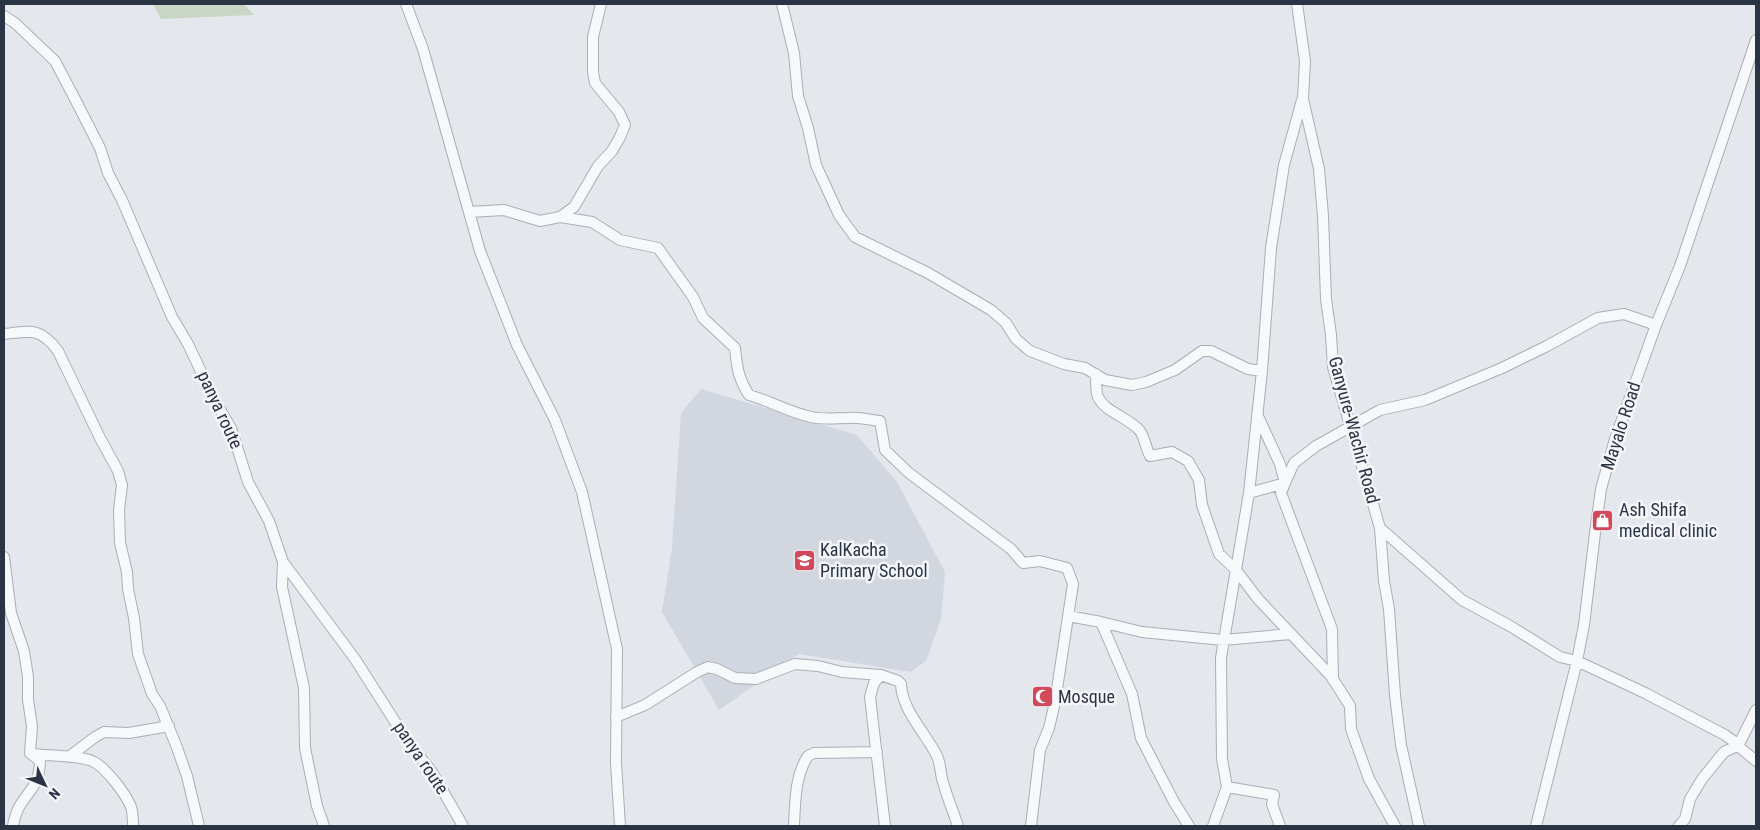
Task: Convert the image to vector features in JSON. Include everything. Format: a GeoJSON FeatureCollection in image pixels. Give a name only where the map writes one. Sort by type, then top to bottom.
{"type":"FeatureCollection","features":[{"type":"Feature","properties":{"kind":"street"},"geometry":{"type":"LineString","coordinates":[[406,4],[423,49],[480,250],[517,345],[555,420],[582,492],[617,649],[616,764],[620,826]]}},
{"type":"Feature","properties":{"kind":"street"},"geometry":{"type":"LineString","coordinates":[[560,217],[574,206],[598,166],[612,151],[625,125],[619,112],[595,83],[593,72],[593,37],[601,4]]}},
{"type":"Feature","properties":{"kind":"street"},"geometry":{"type":"LineString","coordinates":[[782,4],[794,53],[798,96],[808,128],[816,165],[839,214],[855,237],[928,273],[991,310],[1006,323],[1016,339],[1030,351],[1064,364],[1085,368],[1104,380],[1132,385],[1146,382],[1175,370],[1202,351],[1211,350],[1248,369],[1262,371]]}},
{"type":"Feature","properties":{"kind":"street","name":"Ganyure-Wachir Road"},"geometry":{"type":"LineString","coordinates":[[1297,4],[1304,61],[1303,98],[1319,169],[1326,299],[1333,367],[1380,528],[1400,737],[1412,803],[1419,826]]}},
{"type":"Feature","properties":{"kind":"street","name":"panya route"},"geometry":{"type":"LineString","coordinates":[[4,16],[15,23],[55,61],[76,101],[100,148],[108,174],[122,200],[172,317],[231,428],[248,482],[269,521],[283,562],[355,659],[408,742],[432,772],[463,826]]}},
{"type":"Feature","properties":{"kind":"street","name":"Mayalo Road"},"geometry":{"type":"LineString","coordinates":[[1536,826],[1577,661],[1584,625],[1601,489],[1615,439],[1656,325],[1680,266],[1756,40]]}},
{"type":"Feature","properties":{"kind":"street"},"geometry":{"type":"LineString","coordinates":[[1213,826],[1227,788],[1222,759],[1221,658],[1250,493],[1256,412],[1262,371],[1271,248],[1284,165],[1303,98]]}},
{"type":"Feature","properties":{"kind":"street"},"geometry":{"type":"LineString","coordinates":[[468,212],[504,210],[540,221],[560,217],[592,222],[620,240],[658,248],[693,297],[703,318],[735,348],[737,371],[749,395],[811,417],[830,420],[850,418],[880,421],[885,450],[910,473],[1010,549],[1023,563],[1040,561],[1067,568],[1073,584],[1055,702],[1049,728],[1040,750],[1031,826]]}},
{"type":"Feature","properties":{"kind":"street"},"geometry":{"type":"LineString","coordinates":[[1333,680],[1332,629],[1281,493],[1294,463],[1316,446],[1380,410],[1425,400],[1502,368],[1598,318],[1624,314],[1656,325]]}},
{"type":"Feature","properties":{"kind":"street"},"geometry":{"type":"LineString","coordinates":[[4,334],[32,331],[45,337],[52,343],[58,351],[100,438],[118,470],[122,485],[119,510],[120,543],[127,572],[138,654],[152,694],[169,726],[187,776],[199,826]]}},
{"type":"Feature","properties":{"kind":"street"},"geometry":{"type":"LineString","coordinates":[[1096,374],[1097,394],[1100,400],[1114,413],[1139,429],[1144,435],[1145,448],[1150,456],[1172,452],[1188,461],[1198,480],[1202,505],[1219,554],[1236,570],[1258,599],[1312,655],[1333,680],[1350,706],[1351,729],[1369,779],[1395,826]]}},
{"type":"Feature","properties":{"kind":"street"},"geometry":{"type":"LineString","coordinates":[[1256,412],[1280,464],[1285,483]]}},
{"type":"Feature","properties":{"kind":"street"},"geometry":{"type":"LineString","coordinates":[[1250,493],[1285,483]]}},
{"type":"Feature","properties":{"kind":"street"},"geometry":{"type":"LineString","coordinates":[[1380,528],[1462,600],[1510,626],[1560,657],[1577,661],[1676,709],[1739,745],[1756,761]]}},
{"type":"Feature","properties":{"kind":"street"},"geometry":{"type":"LineString","coordinates":[[4,557],[11,613],[24,651],[28,677],[28,700],[32,726],[30,754]]}},
{"type":"Feature","properties":{"kind":"street"},"geometry":{"type":"LineString","coordinates":[[283,562],[282,587],[304,688],[305,748],[317,806],[324,826]]}},
{"type":"Feature","properties":{"kind":"street"},"geometry":{"type":"LineString","coordinates":[[1068,616],[1142,632],[1224,640],[1291,634]]}},
{"type":"Feature","properties":{"kind":"street"},"geometry":{"type":"LineString","coordinates":[[1101,622],[1132,694],[1141,738],[1174,802],[1189,826]]}},
{"type":"Feature","properties":{"kind":"street"},"geometry":{"type":"LineString","coordinates":[[616,717],[645,705],[677,683],[708,667],[735,678],[756,679],[795,664],[818,666],[842,672],[881,675],[898,680],[912,717],[938,758],[942,780],[958,826]]}},
{"type":"Feature","properties":{"kind":"street"},"geometry":{"type":"LineString","coordinates":[[881,675],[874,683],[870,697],[885,826]]}},
{"type":"Feature","properties":{"kind":"street"},"geometry":{"type":"LineString","coordinates":[[1679,826],[1685,819],[1690,799],[1702,779],[1724,752],[1739,745],[1756,710]]}},
{"type":"Feature","properties":{"kind":"street"},"geometry":{"type":"LineString","coordinates":[[70,756],[104,732],[129,733],[169,726]]}},
{"type":"Feature","properties":{"kind":"street"},"geometry":{"type":"LineString","coordinates":[[794,826],[799,777],[808,756],[814,753],[877,752]]}},
{"type":"Feature","properties":{"kind":"street"},"geometry":{"type":"LineString","coordinates":[[30,754],[70,756],[94,761],[114,780],[131,807],[133,826]]}},
{"type":"Feature","properties":{"kind":"street"},"geometry":{"type":"LineString","coordinates":[[13,826],[18,808],[33,789],[40,775],[40,761],[30,754]]}},
{"type":"Feature","properties":{"kind":"street"},"geometry":{"type":"LineString","coordinates":[[1227,788],[1274,795],[1272,804],[1280,826]]}},
{"type":"Feature","properties":{"kind":"shaded area","name":"KalKacha Primary School"},"geometry":{"type":"Polygon","coordinates":[[[701,389],[857,435],[897,482],[945,572],[941,619],[926,661],[911,672],[799,654],[719,710],[662,612],[672,548],[681,413],[701,389]]]}},
{"type":"Feature","properties":{"kind":"green space"},"geometry":{"type":"Polygon","coordinates":[[[153,4],[244,4],[254,15],[161,19],[153,4]]]}},
{"type":"Feature","properties":{"kind":"place","name":"Ash Shifa medical clinic"},"geometry":{"type":"Point","coordinates":[1603,520]}},
{"type":"Feature","properties":{"kind":"place","name":"KalKacha Primary School"},"geometry":{"type":"Point","coordinates":[804,560]}},
{"type":"Feature","properties":{"kind":"place","name":"Mosque"},"geometry":{"type":"Point","coordinates":[1042,697]}}]}
